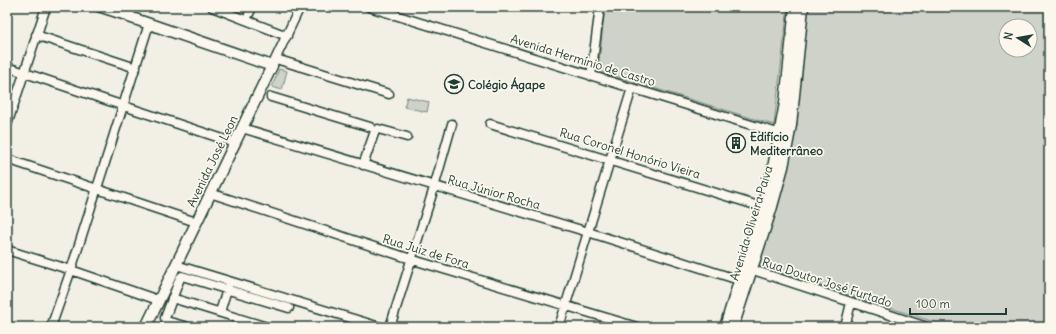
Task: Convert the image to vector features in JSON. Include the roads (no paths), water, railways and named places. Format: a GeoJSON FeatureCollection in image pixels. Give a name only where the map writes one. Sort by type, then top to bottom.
{"type":"FeatureCollection","features":[{"type":"Feature","properties":{"kind":"main road","name":"Avenida Oliveira Paiva"},"geometry":{"type":"LineString","coordinates":[[733,327],[762,207],[784,135],[785,103],[794,7]]}},
{"type":"Feature","properties":{"kind":"main road","name":"Avenida Oliveira Paiva"},"geometry":{"type":"LineString","coordinates":[[725,327],[738,280],[747,268],[780,179],[784,135],[803,7]]}},
{"type":"Feature","properties":{"kind":"main road"},"geometry":{"type":"LineString","coordinates":[[129,12],[149,24],[274,63]]}},
{"type":"Feature","properties":{"kind":"main road","name":"Avenida José Leon"},"geometry":{"type":"LineString","coordinates":[[146,327],[242,128],[265,95],[274,63]]}},
{"type":"Feature","properties":{"kind":"street"},"geometry":{"type":"LineString","coordinates":[[7,125],[46,7]]}},
{"type":"Feature","properties":{"kind":"street"},"geometry":{"type":"LineString","coordinates":[[98,7],[129,12]]}},
{"type":"Feature","properties":{"kind":"street"},"geometry":{"type":"LineString","coordinates":[[212,7],[287,36]]}},
{"type":"Feature","properties":{"kind":"street","name":"Avenida José Leon"},"geometry":{"type":"LineString","coordinates":[[274,63],[300,7]]}},
{"type":"Feature","properties":{"kind":"street","name":"Avenida Hermínio de Castro"},"geometry":{"type":"LineString","coordinates":[[369,7],[394,11],[591,76],[784,135]]}},
{"type":"Feature","properties":{"kind":"street"},"geometry":{"type":"LineString","coordinates":[[591,76],[600,7]]}},
{"type":"Feature","properties":{"kind":"street"},"geometry":{"type":"LineString","coordinates":[[51,327],[71,270],[149,24]]}},
{"type":"Feature","properties":{"kind":"street"},"geometry":{"type":"LineString","coordinates":[[36,35],[136,68]]}},
{"type":"Feature","properties":{"kind":"street"},"geometry":{"type":"LineString","coordinates":[[274,63],[389,94]]}},
{"type":"Feature","properties":{"kind":"street"},"geometry":{"type":"LineString","coordinates":[[7,67],[235,143]]}},
{"type":"Feature","properties":{"kind":"street"},"geometry":{"type":"LineString","coordinates":[[559,327],[632,88]]}},
{"type":"Feature","properties":{"kind":"street"},"geometry":{"type":"LineString","coordinates":[[265,95],[370,127]]}},
{"type":"Feature","properties":{"kind":"street"},"geometry":{"type":"LineString","coordinates":[[390,327],[452,124]]}},
{"type":"Feature","properties":{"kind":"street","name":"Rua Coronel Honório Vieira"},"geometry":{"type":"LineString","coordinates":[[490,124],[762,207]]}},
{"type":"Feature","properties":{"kind":"street","name":"Rua Júnior Rocha"},"geometry":{"type":"LineString","coordinates":[[242,128],[434,187],[588,232],[738,280]]}},
{"type":"Feature","properties":{"kind":"street"},"geometry":{"type":"LineString","coordinates":[[364,165],[375,131],[378,129],[407,137]]}},
{"type":"Feature","properties":{"kind":"street"},"geometry":{"type":"LineString","coordinates":[[7,158],[196,222]]}},
{"type":"Feature","properties":{"kind":"street","name":"Rua Juiz de Fora"},"geometry":{"type":"LineString","coordinates":[[210,193],[412,259],[637,327]]}},
{"type":"Feature","properties":{"kind":"street"},"geometry":{"type":"LineString","coordinates":[[7,250],[158,300]]}},
{"type":"Feature","properties":{"kind":"street"},"geometry":{"type":"LineString","coordinates":[[176,265],[380,327]]}},
{"type":"Feature","properties":{"kind":"street","name":"Rua Doutor José Furtado"},"geometry":{"type":"LineString","coordinates":[[747,268],[927,327]]}},
{"type":"Feature","properties":{"kind":"street"},"geometry":{"type":"LineString","coordinates":[[188,327],[165,319],[172,298],[182,276],[289,308]]}},
{"type":"Feature","properties":{"kind":"street"},"geometry":{"type":"LineString","coordinates":[[220,312],[230,281]]}},
{"type":"Feature","properties":{"kind":"street"},"geometry":{"type":"LineString","coordinates":[[172,298],[267,327]]}},
{"type":"Feature","properties":{"kind":"street"},"geometry":{"type":"LineString","coordinates":[[845,327],[851,303]]}},
{"type":"Feature","properties":{"kind":"street"},"geometry":{"type":"LineString","coordinates":[[235,327],[238,318]]}},
{"type":"Feature","properties":{"kind":"place","name":"Colégio Ágape"},"geometry":{"type":"Point","coordinates":[454,84]}},
{"type":"Feature","properties":{"kind":"place","name":"Edifício Mediterrâneo"},"geometry":{"type":"Point","coordinates":[736,143]}}]}
